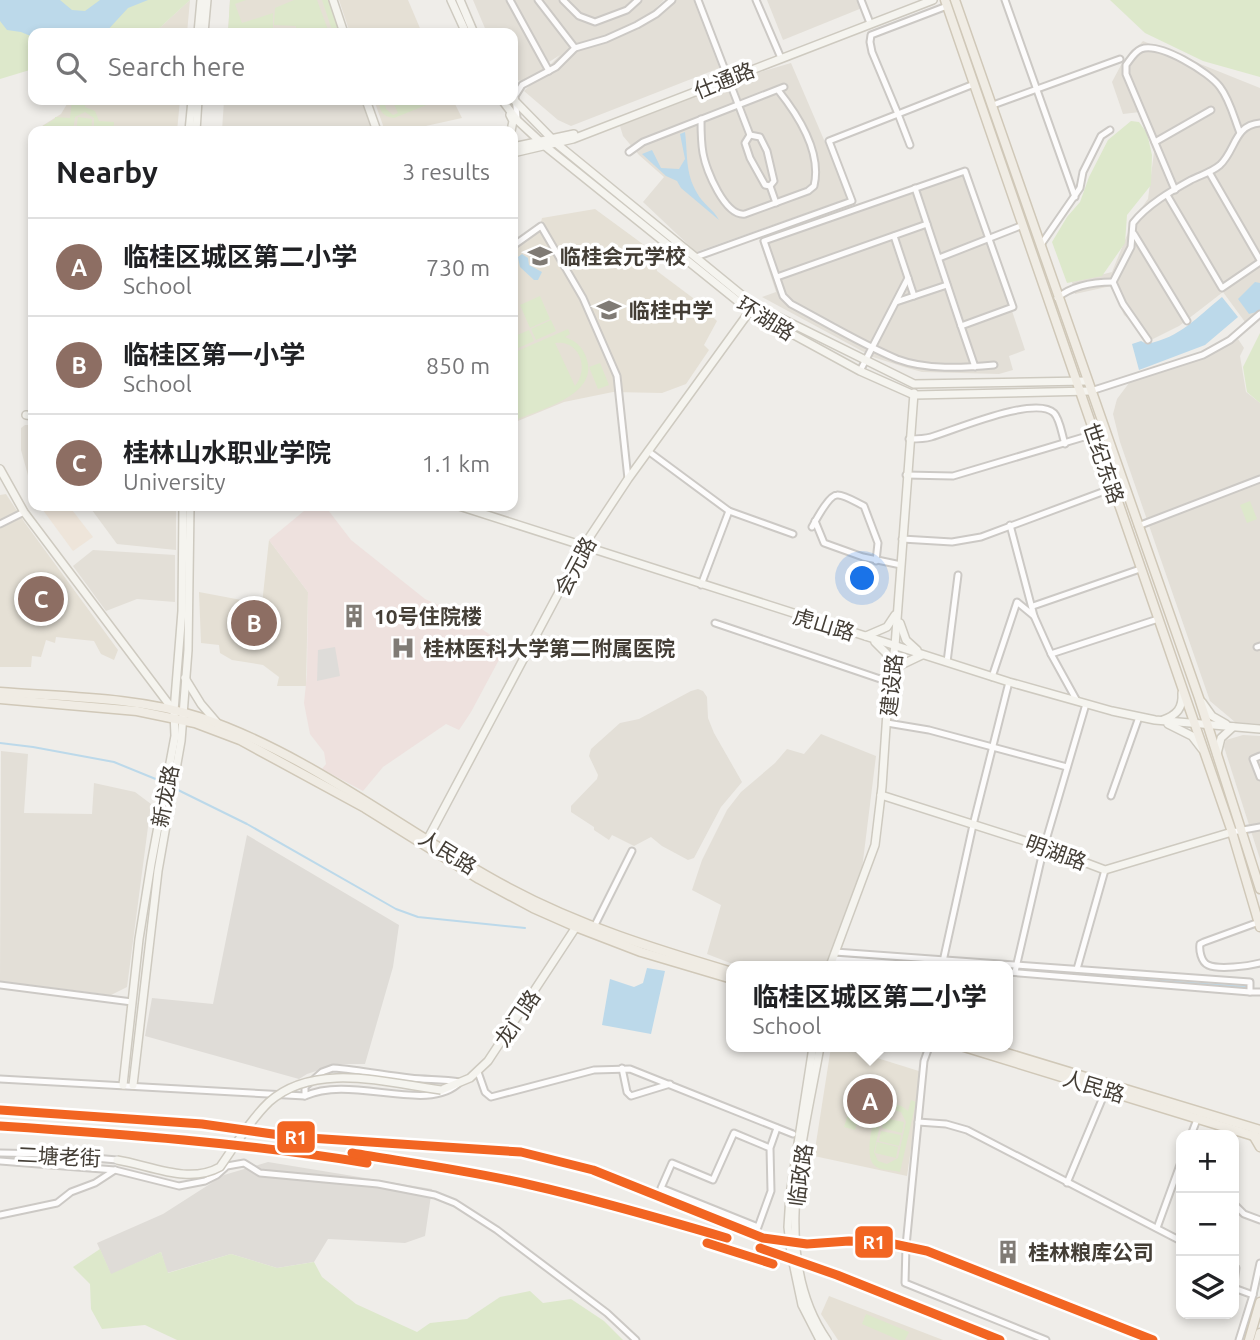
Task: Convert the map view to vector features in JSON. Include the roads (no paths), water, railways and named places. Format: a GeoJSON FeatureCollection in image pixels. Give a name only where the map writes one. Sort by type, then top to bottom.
{"type":"FeatureCollection","features":[{"type":"Feature","properties":{"kind":"main road","name":"世纪东路"},"geometry":{"type":"LineString","coordinates":[[955,0],[1040,246],[1082,381],[1081,391],[1094,434],[1232,832],[1259,924]]}},
{"type":"Feature","properties":{"kind":"main road","name":"世纪东路"},"geometry":{"type":"LineString","coordinates":[[946,3],[1023,225],[1082,381],[1091,391],[1199,698],[1260,889]]}},
{"type":"Feature","properties":{"kind":"main road"},"geometry":{"type":"LineString","coordinates":[[0,692],[112,701],[179,716]]}},
{"type":"Feature","properties":{"kind":"main road"},"geometry":{"type":"LineString","coordinates":[[0,699],[179,716]]}},
{"type":"Feature","properties":{"kind":"main road","name":"人民路"},"geometry":{"type":"LineString","coordinates":[[179,716],[277,758],[509,888],[593,930],[652,955],[726,977]]}},
{"type":"Feature","properties":{"kind":"main road","name":"人民路"},"geometry":{"type":"LineString","coordinates":[[179,716],[220,725],[298,762],[506,894],[576,927],[726,970]]}},
{"type":"Feature","properties":{"kind":"main road","name":"人民路"},"geometry":{"type":"LineString","coordinates":[[981,1052],[1198,1117],[1226,1122]]}},
{"type":"Feature","properties":{"kind":"main road","name":"人民路"},"geometry":{"type":"LineString","coordinates":[[1003,1052],[1226,1122]]}},
{"type":"Feature","properties":{"kind":"main road"},"geometry":{"type":"LineString","coordinates":[[1226,1122],[1258,1132],[1260,1147]]}},
{"type":"Feature","properties":{"kind":"main road"},"geometry":{"type":"LineString","coordinates":[[1249,1340],[1260,1302]]}},
{"type":"Feature","properties":{"kind":"main road"},"geometry":{"type":"LineString","coordinates":[[1258,1340],[1260,1333]]}},
{"type":"Feature","properties":{"kind":"street"},"geometry":{"type":"LineString","coordinates":[[198,28],[201,0]]}},
{"type":"Feature","properties":{"kind":"street"},"geometry":{"type":"LineString","coordinates":[[204,28],[207,0]]}},
{"type":"Feature","properties":{"kind":"street"},"geometry":{"type":"LineString","coordinates":[[333,0],[342,28]]}},
{"type":"Feature","properties":{"kind":"street"},"geometry":{"type":"LineString","coordinates":[[451,0],[464,28]]}},
{"type":"Feature","properties":{"kind":"street"},"geometry":{"type":"LineString","coordinates":[[460,0],[472,28]]}},
{"type":"Feature","properties":{"kind":"street"},"geometry":{"type":"LineString","coordinates":[[510,0],[549,71]]}},
{"type":"Feature","properties":{"kind":"street"},"geometry":{"type":"LineString","coordinates":[[538,0],[575,48]]}},
{"type":"Feature","properties":{"kind":"street"},"geometry":{"type":"LineString","coordinates":[[563,0],[579,16],[595,22],[627,10],[638,0]]}},
{"type":"Feature","properties":{"kind":"street"},"geometry":{"type":"LineString","coordinates":[[518,92],[522,85],[556,67],[575,48],[607,39],[638,25],[672,0]]}},
{"type":"Feature","properties":{"kind":"street"},"geometry":{"type":"LineString","coordinates":[[698,0],[750,135]]}},
{"type":"Feature","properties":{"kind":"street"},"geometry":{"type":"LineString","coordinates":[[756,0],[780,56]]}},
{"type":"Feature","properties":{"kind":"street"},"geometry":{"type":"LineString","coordinates":[[861,0],[869,22]]}},
{"type":"Feature","properties":{"kind":"street","name":"仕通路"},"geometry":{"type":"LineString","coordinates":[[869,22],[921,0]]}},
{"type":"Feature","properties":{"kind":"street","name":"仕通路"},"geometry":{"type":"LineString","coordinates":[[518,146],[555,142],[933,0]]}},
{"type":"Feature","properties":{"kind":"street"},"geometry":{"type":"LineString","coordinates":[[1005,0],[1075,197]]}},
{"type":"Feature","properties":{"kind":"street"},"geometry":{"type":"LineString","coordinates":[[909,145],[872,52],[871,35],[946,3]]}},
{"type":"Feature","properties":{"kind":"street"},"geometry":{"type":"LineString","coordinates":[[1175,190],[1125,71],[1132,57],[1142,49],[1178,57],[1189,63],[1217,83],[1226,96],[1240,133]]}},
{"type":"Feature","properties":{"kind":"street"},"geometry":{"type":"LineString","coordinates":[[993,106],[1121,59]]}},
{"type":"Feature","properties":{"kind":"street"},"geometry":{"type":"LineString","coordinates":[[696,257],[852,201],[829,141],[974,84]]}},
{"type":"Feature","properties":{"kind":"street"},"geometry":{"type":"LineString","coordinates":[[629,152],[643,142],[701,119],[781,88],[811,150],[814,185],[811,189],[742,215],[734,212],[728,206],[707,166],[701,119]]}},
{"type":"Feature","properties":{"kind":"street"},"geometry":{"type":"LineString","coordinates":[[189,126],[191,105]]}},
{"type":"Feature","properties":{"kind":"street"},"geometry":{"type":"LineString","coordinates":[[196,126],[198,105]]}},
{"type":"Feature","properties":{"kind":"street"},"geometry":{"type":"LineString","coordinates":[[368,105],[375,126]]}},
{"type":"Feature","properties":{"kind":"street"},"geometry":{"type":"LineString","coordinates":[[505,105],[512,126]]}},
{"type":"Feature","properties":{"kind":"street","name":"环湖路"},"geometry":{"type":"LineString","coordinates":[[506,105],[517,120],[543,144],[752,308],[860,371],[914,395],[1091,391]]}},
{"type":"Feature","properties":{"kind":"street"},"geometry":{"type":"LineString","coordinates":[[514,105],[517,120]]}},
{"type":"Feature","properties":{"kind":"street","name":"环湖路"},"geometry":{"type":"LineString","coordinates":[[517,105],[555,142],[696,257],[752,308],[914,384],[1082,381]]}},
{"type":"Feature","properties":{"kind":"street"},"geometry":{"type":"LineString","coordinates":[[1155,142],[1211,110]]}},
{"type":"Feature","properties":{"kind":"street"},"geometry":{"type":"LineString","coordinates":[[1113,282],[1131,247],[1136,219],[1167,195],[1209,172],[1226,159],[1240,133],[1250,125],[1260,123]]}},
{"type":"Feature","properties":{"kind":"street"},"geometry":{"type":"LineString","coordinates":[[1040,246],[1075,197],[1083,172],[1101,136],[1110,130]]}},
{"type":"Feature","properties":{"kind":"street"},"geometry":{"type":"LineString","coordinates":[[750,135],[745,143],[750,158],[765,185],[770,186]]}},
{"type":"Feature","properties":{"kind":"street"},"geometry":{"type":"LineString","coordinates":[[750,135],[760,137],[767,152],[774,181],[770,186]]}},
{"type":"Feature","properties":{"kind":"street","name":"仕通路"},"geometry":{"type":"LineString","coordinates":[[518,152],[543,144]]}},
{"type":"Feature","properties":{"kind":"street"},"geometry":{"type":"LineString","coordinates":[[961,326],[1013,307],[965,171],[764,241],[783,296],[791,304],[898,359],[918,363],[994,366]]}},
{"type":"Feature","properties":{"kind":"street"},"geometry":{"type":"LineString","coordinates":[[1167,195],[1222,288],[1260,261],[1209,172]]}},
{"type":"Feature","properties":{"kind":"street"},"geometry":{"type":"LineString","coordinates":[[770,186],[776,203]]}},
{"type":"Feature","properties":{"kind":"street"},"geometry":{"type":"LineString","coordinates":[[915,188],[975,367]]}},
{"type":"Feature","properties":{"kind":"street"},"geometry":{"type":"LineString","coordinates":[[776,277],[927,224]]}},
{"type":"Feature","properties":{"kind":"street"},"geometry":{"type":"LineString","coordinates":[[939,258],[1023,225]]}},
{"type":"Feature","properties":{"kind":"street"},"geometry":{"type":"LineString","coordinates":[[518,242],[541,226],[583,298],[617,376],[617,396],[628,479]]}},
{"type":"Feature","properties":{"kind":"street"},"geometry":{"type":"LineString","coordinates":[[1133,232],[1187,321]]}},
{"type":"Feature","properties":{"kind":"street"},"geometry":{"type":"LineString","coordinates":[[894,236],[914,296]]}},
{"type":"Feature","properties":{"kind":"street"},"geometry":{"type":"LineString","coordinates":[[1252,246],[1260,241]]}},
{"type":"Feature","properties":{"kind":"street"},"geometry":{"type":"LineString","coordinates":[[860,371],[908,278]]}},
{"type":"Feature","properties":{"kind":"street"},"geometry":{"type":"LineString","coordinates":[[1057,298],[1064,292],[1086,284],[1113,282]]}},
{"type":"Feature","properties":{"kind":"street"},"geometry":{"type":"LineString","coordinates":[[1113,282],[1123,304],[1148,340]]}},
{"type":"Feature","properties":{"kind":"street"},"geometry":{"type":"LineString","coordinates":[[896,302],[947,285]]}},
{"type":"Feature","properties":{"kind":"street","name":"会元路"},"geometry":{"type":"LineString","coordinates":[[426,842],[583,547],[628,479],[752,308]]}},
{"type":"Feature","properties":{"kind":"street"},"geometry":{"type":"LineString","coordinates":[[1091,391],[1203,355],[1230,340],[1260,314]]}},
{"type":"Feature","properties":{"kind":"street","name":"建设路"},"geometry":{"type":"LineString","coordinates":[[832,959],[875,845],[889,682],[895,646],[914,384]]}},
{"type":"Feature","properties":{"kind":"street"},"geometry":{"type":"LineString","coordinates":[[909,439],[928,438],[1013,410],[1033,408],[1051,410],[1056,414],[1065,444]]}},
{"type":"Feature","properties":{"kind":"street"},"geometry":{"type":"LineString","coordinates":[[906,474],[953,477],[1094,434]]}},
{"type":"Feature","properties":{"kind":"street"},"geometry":{"type":"LineString","coordinates":[[648,451],[729,511],[793,534]]}},
{"type":"Feature","properties":{"kind":"street"},"geometry":{"type":"LineString","coordinates":[[0,469],[24,512],[179,716]]}},
{"type":"Feature","properties":{"kind":"street"},"geometry":{"type":"LineString","coordinates":[[1138,526],[1260,480]]}},
{"type":"Feature","properties":{"kind":"street"},"geometry":{"type":"LineString","coordinates":[[902,538],[957,541],[981,537],[1113,488]]}},
{"type":"Feature","properties":{"kind":"street"},"geometry":{"type":"LineString","coordinates":[[876,561],[878,543],[864,506],[841,495],[835,495],[813,524],[824,543],[876,561],[901,565]]}},
{"type":"Feature","properties":{"kind":"street","name":"新龙路"},"geometry":{"type":"LineString","coordinates":[[179,716],[176,682],[182,611],[183,511]]}},
{"type":"Feature","properties":{"kind":"street","name":"新龙路"},"geometry":{"type":"LineString","coordinates":[[133,1086],[158,871],[185,678],[190,610],[190,511]]}},
{"type":"Feature","properties":{"kind":"street","name":"虎山路"},"geometry":{"type":"LineString","coordinates":[[474,511],[992,677],[1086,704],[1139,717],[1208,726],[1260,729]]}},
{"type":"Feature","properties":{"kind":"street"},"geometry":{"type":"LineString","coordinates":[[701,585],[729,511]]}},
{"type":"Feature","properties":{"kind":"street"},"geometry":{"type":"LineString","coordinates":[[0,524],[24,512]]}},
{"type":"Feature","properties":{"kind":"street"},"geometry":{"type":"LineString","coordinates":[[1010,525],[1034,616],[1051,654],[1078,701]]}},
{"type":"Feature","properties":{"kind":"street"},"geometry":{"type":"LineString","coordinates":[[1032,606],[1140,569]]}},
{"type":"Feature","properties":{"kind":"street"},"geometry":{"type":"LineString","coordinates":[[947,662],[958,575]]}},
{"type":"Feature","properties":{"kind":"street"},"geometry":{"type":"LineString","coordinates":[[992,677],[1017,602],[1034,616]]}},
{"type":"Feature","properties":{"kind":"street"},"geometry":{"type":"LineString","coordinates":[[865,636],[887,627],[898,608]]}},
{"type":"Feature","properties":{"kind":"street"},"geometry":{"type":"LineString","coordinates":[[889,682],[901,665],[923,654],[905,640],[900,628],[898,608]]}},
{"type":"Feature","properties":{"kind":"street"},"geometry":{"type":"LineString","coordinates":[[1051,654],[1158,619]]}},
{"type":"Feature","properties":{"kind":"street"},"geometry":{"type":"LineString","coordinates":[[715,624],[889,682]]}},
{"type":"Feature","properties":{"kind":"street"},"geometry":{"type":"LineString","coordinates":[[865,636],[887,654],[889,682]]}},
{"type":"Feature","properties":{"kind":"street"},"geometry":{"type":"LineString","coordinates":[[185,678],[201,704],[220,725]]}},
{"type":"Feature","properties":{"kind":"street"},"geometry":{"type":"LineString","coordinates":[[157,690],[167,691],[176,682]]}},
{"type":"Feature","properties":{"kind":"street"},"geometry":{"type":"LineString","coordinates":[[943,959],[972,825],[1009,682]]}},
{"type":"Feature","properties":{"kind":"street"},"geometry":{"type":"LineString","coordinates":[[1161,720],[1178,711],[1182,703],[1182,689]]}},
{"type":"Feature","properties":{"kind":"street"},"geometry":{"type":"LineString","coordinates":[[1199,698],[1212,716],[1234,727],[1221,738],[1217,755]]}},
{"type":"Feature","properties":{"kind":"street"},"geometry":{"type":"LineString","coordinates":[[1013,969],[1017,964],[1044,847],[1086,704]]}},
{"type":"Feature","properties":{"kind":"street"},"geometry":{"type":"LineString","coordinates":[[1111,796],[1139,717]]}},
{"type":"Feature","properties":{"kind":"street"},"geometry":{"type":"LineString","coordinates":[[1161,720],[1192,736],[1203,750]]}},
{"type":"Feature","properties":{"kind":"street"},"geometry":{"type":"LineString","coordinates":[[887,723],[929,730],[1067,767]]}},
{"type":"Feature","properties":{"kind":"street"},"geometry":{"type":"LineString","coordinates":[[1260,756],[1253,759],[1260,777]]}},
{"type":"Feature","properties":{"kind":"street","name":"新龙路"},"geometry":{"type":"LineString","coordinates":[[123,1085],[151,864],[170,793]]}},
{"type":"Feature","properties":{"kind":"street","name":"明湖路"},"geometry":{"type":"LineString","coordinates":[[881,795],[1044,847],[1105,870],[1232,832]]}},
{"type":"Feature","properties":{"kind":"street"},"geometry":{"type":"LineString","coordinates":[[1232,832],[1260,827]]}},
{"type":"Feature","properties":{"kind":"street"},"geometry":{"type":"LineString","coordinates":[[593,930],[632,851]]}},
{"type":"Feature","properties":{"kind":"street"},"geometry":{"type":"LineString","coordinates":[[1077,969],[1105,870]]}},
{"type":"Feature","properties":{"kind":"street"},"geometry":{"type":"LineString","coordinates":[[1259,924],[1201,943],[1199,948],[1204,962],[1209,965],[1241,967],[1260,963]]}},
{"type":"Feature","properties":{"kind":"street","name":"龙门路"},"geometry":{"type":"LineString","coordinates":[[117,1160],[181,1175],[208,1173],[220,1167],[270,1102],[289,1090],[317,1080],[345,1077],[441,1090],[460,1082],[478,1072],[496,1049],[576,927]]}},
{"type":"Feature","properties":{"kind":"street"},"geometry":{"type":"LineString","coordinates":[[832,959],[973,961]]}},
{"type":"Feature","properties":{"kind":"street"},"geometry":{"type":"LineString","coordinates":[[832,959],[860,961]]}},
{"type":"Feature","properties":{"kind":"street"},"geometry":{"type":"LineString","coordinates":[[1013,964],[1250,982],[1260,980]]}},
{"type":"Feature","properties":{"kind":"street"},"geometry":{"type":"LineString","coordinates":[[1013,972],[1260,992]]}},
{"type":"Feature","properties":{"kind":"street"},"geometry":{"type":"LineString","coordinates":[[1132,983],[1133,974]]}},
{"type":"Feature","properties":{"kind":"street"},"geometry":{"type":"LineString","coordinates":[[1250,982],[1250,992]]}},
{"type":"Feature","properties":{"kind":"street"},"geometry":{"type":"LineString","coordinates":[[0,985],[132,1002]]}},
{"type":"Feature","properties":{"kind":"street","name":"临政路"},"geometry":{"type":"LineString","coordinates":[[812,1052],[788,1227],[802,1305],[822,1338]]}},
{"type":"Feature","properties":{"kind":"street","name":"临政路"},"geometry":{"type":"LineString","coordinates":[[797,1165],[819,1052]]}},
{"type":"Feature","properties":{"kind":"street"},"geometry":{"type":"LineString","coordinates":[[927,1052],[924,1061],[905,1245],[905,1283],[1046,1340]]}},
{"type":"Feature","properties":{"kind":"street"},"geometry":{"type":"LineString","coordinates":[[478,1072],[485,1092],[491,1097],[576,1074],[622,1068],[670,1084],[793,1134]]}},
{"type":"Feature","properties":{"kind":"street"},"geometry":{"type":"LineString","coordinates":[[622,1068],[627,1092],[631,1096],[670,1084]]}},
{"type":"Feature","properties":{"kind":"street"},"geometry":{"type":"LineString","coordinates":[[305,1096],[305,1087],[321,1072],[333,1069],[460,1082]]}},
{"type":"Feature","properties":{"kind":"street"},"geometry":{"type":"LineString","coordinates":[[0,1079],[305,1096],[327,1088],[431,1095],[452,1090],[460,1082]]}},
{"type":"Feature","properties":{"kind":"street"},"geometry":{"type":"LineString","coordinates":[[1067,1183],[1106,1090]]}},
{"type":"Feature","properties":{"kind":"street"},"geometry":{"type":"LineString","coordinates":[[1193,1130],[1198,1117]]}},
{"type":"Feature","properties":{"kind":"street"},"geometry":{"type":"LineString","coordinates":[[918,1122],[960,1127],[1176,1238]]}},
{"type":"Feature","properties":{"kind":"street"},"geometry":{"type":"LineString","coordinates":[[770,1148],[734,1133],[713,1180],[672,1163],[662,1188],[758,1227],[771,1191],[770,1148],[778,1128]]}},
{"type":"Feature","properties":{"kind":"street","name":"二塘老街"},"geometry":{"type":"LineString","coordinates":[[0,1153],[117,1160]]}},
{"type":"Feature","properties":{"kind":"street"},"geometry":{"type":"LineString","coordinates":[[0,1161],[115,1170],[179,1186],[205,1181],[218,1175],[227,1166],[244,1163],[260,1173],[378,1185],[435,1195],[455,1203],[497,1230],[607,1313],[636,1340]]}},
{"type":"Feature","properties":{"kind":"street"},"geometry":{"type":"LineString","coordinates":[[0,1215],[57,1203],[71,1192],[95,1183],[115,1170]]}},
{"type":"Feature","properties":{"kind":"street"},"geometry":{"type":"LineString","coordinates":[[1157,1228],[1176,1176]]}},
{"type":"Feature","properties":{"kind":"street"},"geometry":{"type":"LineString","coordinates":[[1239,1209],[1244,1214],[1260,1220]]}},
{"type":"Feature","properties":{"kind":"street"},"geometry":{"type":"LineString","coordinates":[[1239,1340],[1260,1263]]}},
{"type":"Feature","properties":{"kind":"street"},"geometry":{"type":"LineString","coordinates":[[1239,1288],[1253,1295]]}},
{"type":"Feature","properties":{"kind":"water"},"geometry":{"type":"Polygon","coordinates":[[[0,0],[60,0],[72,10],[85,11],[100,0],[148,0],[128,8],[110,28],[28,28],[28,35],[7,30],[0,21],[0,0]]]}},
{"type":"Feature","properties":{"kind":"water"},"geometry":{"type":"Polygon","coordinates":[[[685,132],[693,185],[699,197],[719,220],[681,188],[677,181],[666,176],[642,154],[652,150],[661,168],[679,169],[685,159],[680,134],[685,132]]]}},
{"type":"Feature","properties":{"kind":"water"},"geometry":{"type":"Polygon","coordinates":[[[522,254],[528,258],[529,265],[542,272],[538,280],[534,280],[520,267],[518,257],[522,254]]]}},
{"type":"Feature","properties":{"kind":"water"},"geometry":{"type":"Polygon","coordinates":[[[1255,282],[1260,283],[1260,311],[1249,314],[1238,299],[1255,282]]]}},
{"type":"Feature","properties":{"kind":"water"},"geometry":{"type":"Polygon","coordinates":[[[1222,297],[1238,317],[1205,345],[1139,370],[1132,344],[1141,341],[1147,344],[1169,337],[1188,326],[1222,297]]]}},
{"type":"Feature","properties":{"kind":"water"},"geometry":{"type":"Polygon","coordinates":[[[647,968],[665,971],[651,1034],[602,1025],[610,979],[634,987],[643,983],[647,968]]]}},
{"type":"Feature","properties":{"kind":"waterway"},"geometry":{"type":"LineString","coordinates":[[0,743],[114,762],[163,782]]}},
{"type":"Feature","properties":{"kind":"waterway"},"geometry":{"type":"LineString","coordinates":[[174,788],[247,824],[396,909],[418,917],[525,928]]}},
{"type":"Feature","properties":{"kind":"waterway"},"geometry":{"type":"LineString","coordinates":[[1022,969],[1126,979]]}},
{"type":"Feature","properties":{"kind":"waterway"},"geometry":{"type":"LineString","coordinates":[[1137,979],[1247,987]]}},
{"type":"Feature","properties":{"kind":"place","name":"临桂会元学校"},"geometry":{"type":"Point","coordinates":[540,256]}},
{"type":"Feature","properties":{"kind":"place","name":"临桂中学"},"geometry":{"type":"Point","coordinates":[609,310]}},
{"type":"Feature","properties":{"kind":"place","name":"桂林山水职业学院"},"geometry":{"type":"Point","coordinates":[41,599]}},
{"type":"Feature","properties":{"kind":"place","name":"10号住院楼"},"geometry":{"type":"Point","coordinates":[354,616]}},
{"type":"Feature","properties":{"kind":"place","name":"临桂区第一小学"},"geometry":{"type":"Point","coordinates":[254,623]}},
{"type":"Feature","properties":{"kind":"place","name":"桂林医科大学第二附属医院"},"geometry":{"type":"Point","coordinates":[403,648]}},
{"type":"Feature","properties":{"kind":"place","name":"临桂区城区第二小学"},"geometry":{"type":"Point","coordinates":[870,1101]}},
{"type":"Feature","properties":{"kind":"place","name":"桂林粮库公司"},"geometry":{"type":"Point","coordinates":[1008,1252]}}]}
